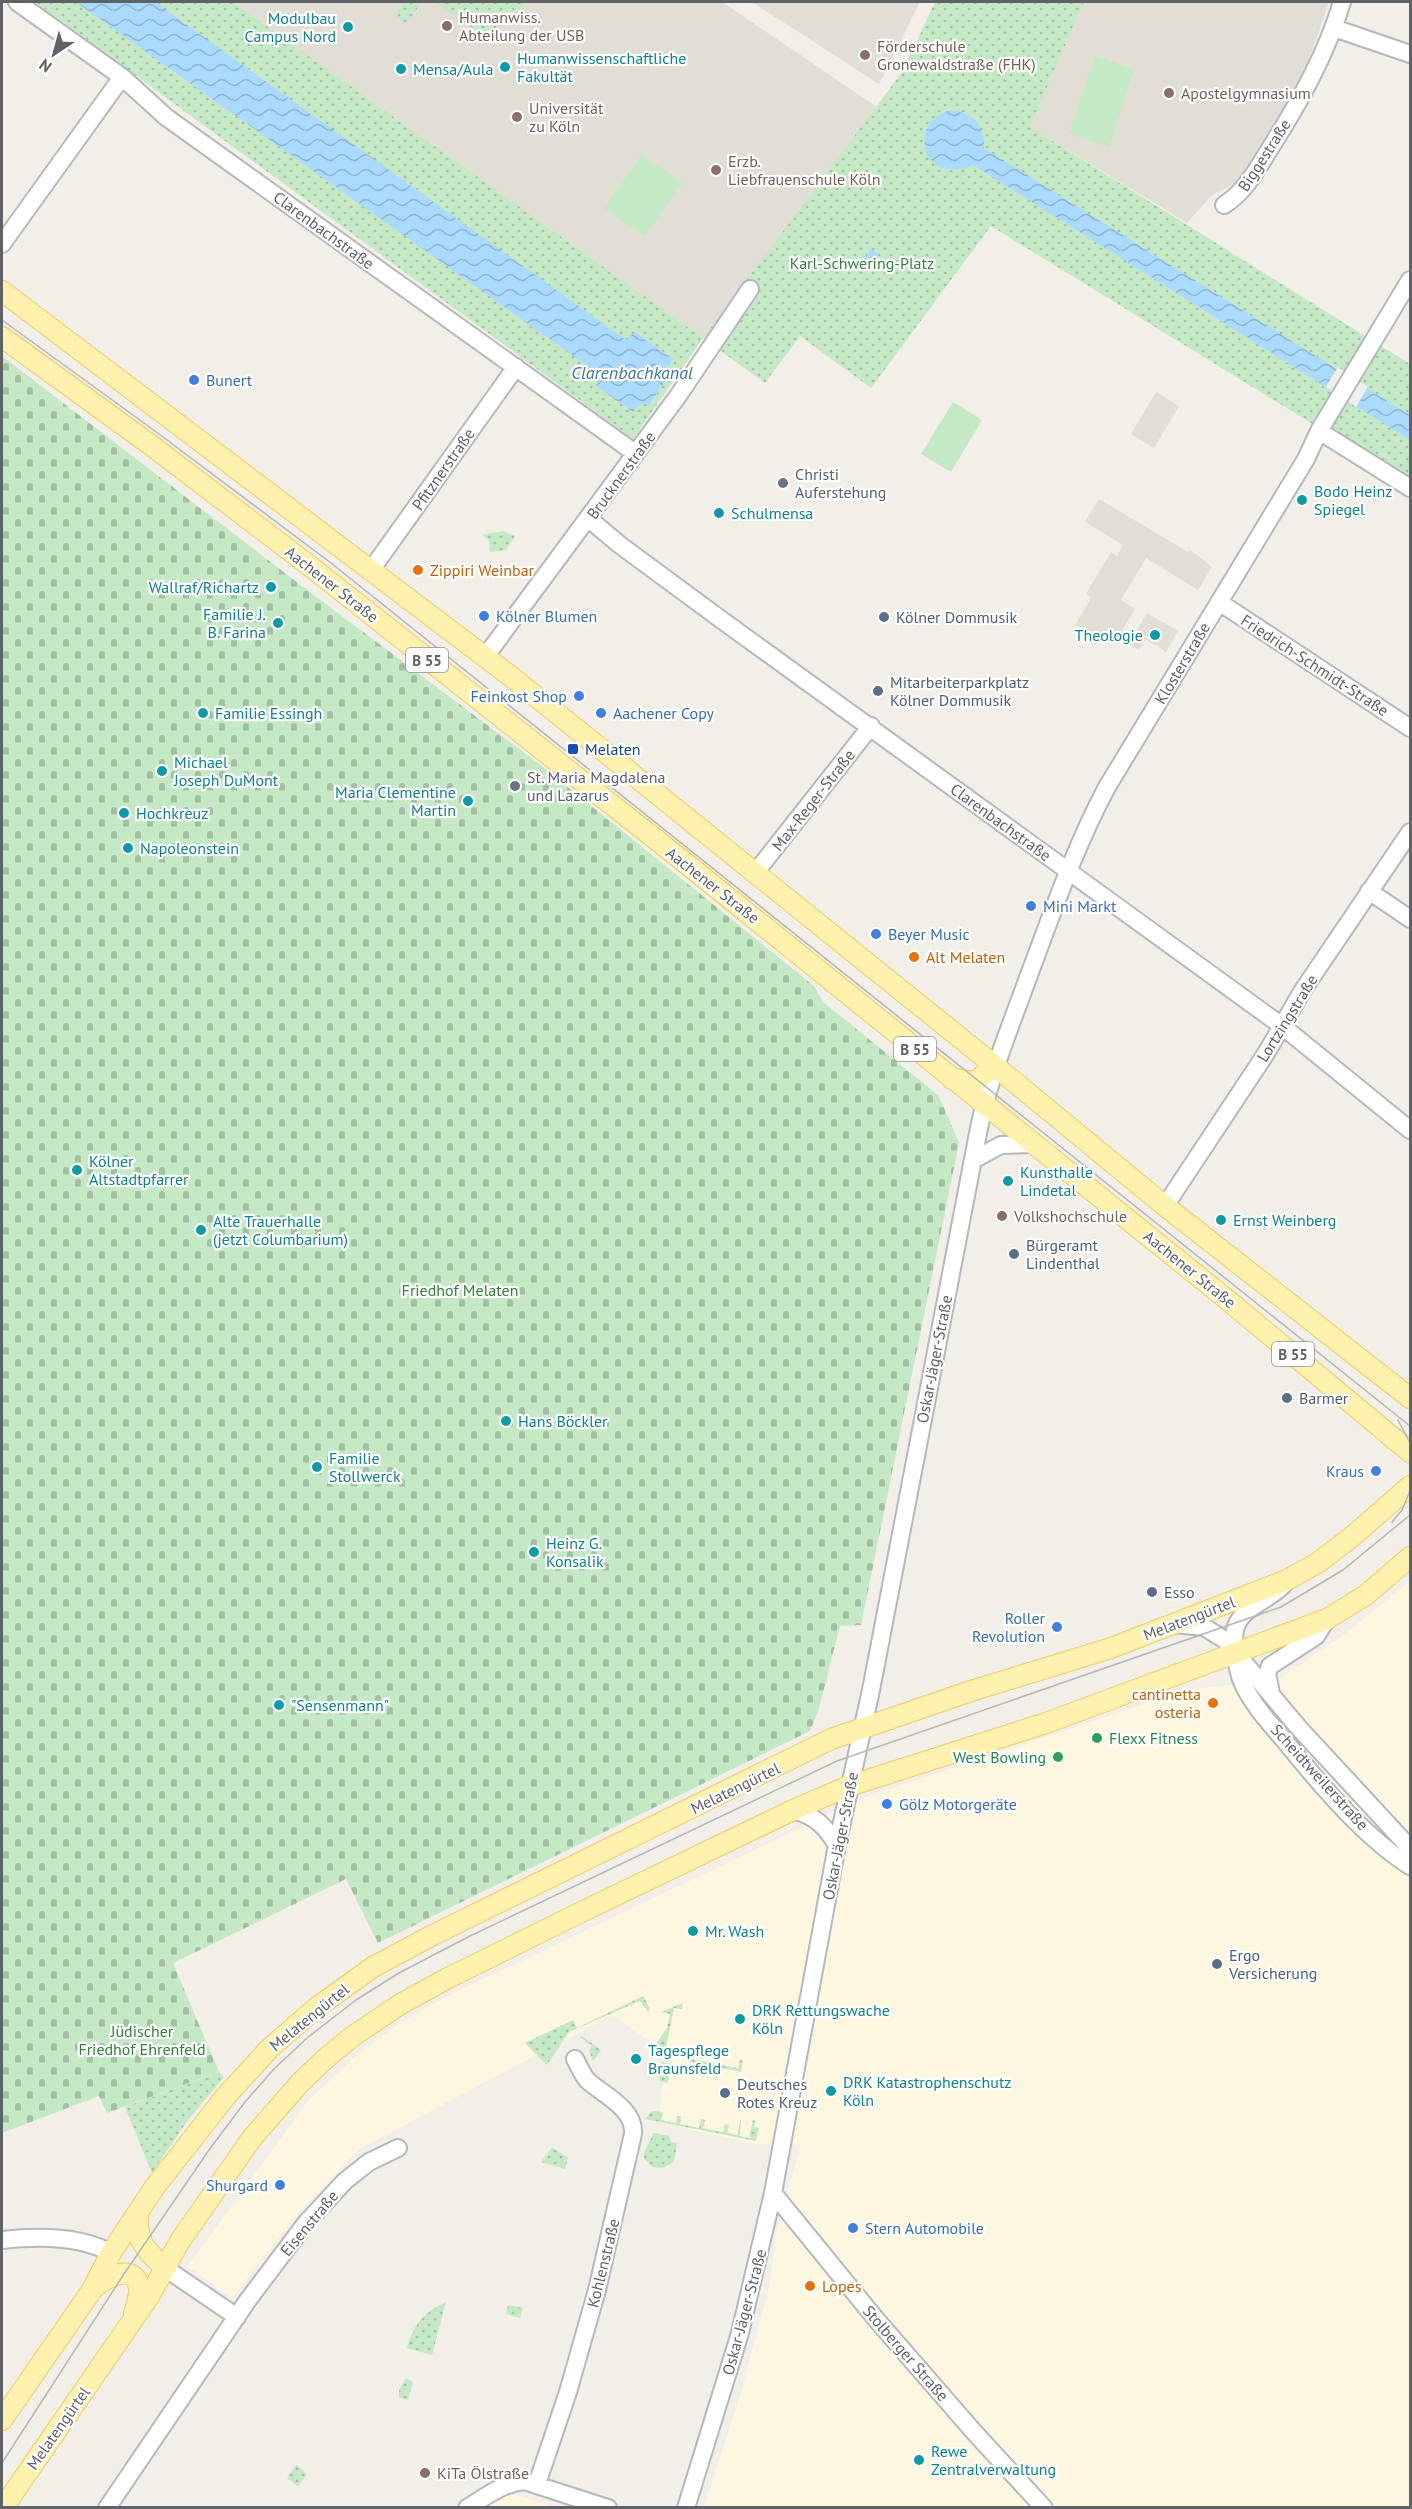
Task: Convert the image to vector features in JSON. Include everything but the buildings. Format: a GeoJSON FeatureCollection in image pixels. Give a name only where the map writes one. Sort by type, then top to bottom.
{"type":"FeatureCollection","features":[{"type":"Feature","properties":{"kind":"main road","name":"Aachener Straße"},"geometry":{"type":"LineString","coordinates":[[2,291],[485,657],[995,1066],[1165,1206],[1410,1398]]}},
{"type":"Feature","properties":{"kind":"main road","name":"Aachener Straße"},"geometry":{"type":"LineString","coordinates":[[2,337],[148,443],[306,563],[780,938],[1032,1144],[1217,1291],[1410,1452]]}},
{"type":"Feature","properties":{"kind":"main road"},"geometry":{"type":"LineString","coordinates":[[952,1079],[975,1082],[995,1066]]}},
{"type":"Feature","properties":{"kind":"main road","name":"Melatengürtel"},"geometry":{"type":"LineString","coordinates":[[2,2420],[92,2290],[111,2253],[203,2122],[268,2049],[316,2008],[374,1967],[433,1935],[831,1739],[1021,1675],[1111,1648],[1287,1580],[1328,1556],[1410,1486]]}},
{"type":"Feature","properties":{"kind":"main road","name":"Melatengürtel"},"geometry":{"type":"LineString","coordinates":[[3,2508],[150,2295],[184,2234],[252,2138],[300,2083],[353,2036],[399,2005],[446,1979],[793,1810],[849,1786],[1046,1723],[1211,1660],[1327,1619],[1366,1595],[1410,1557]]}},
{"type":"Feature","properties":{"kind":"main road"},"geometry":{"type":"LineString","coordinates":[[138,2213],[140,2240],[147,2251],[165,2268]]}},
{"type":"Feature","properties":{"kind":"main road","name":"Melatengürtel"},"geometry":{"type":"LineString","coordinates":[[92,2290],[111,2275],[127,2274],[133,2277],[139,2291],[133,2319]]}},
{"type":"Feature","properties":{"kind":"street","name":"Clarenbachstraße"},"geometry":{"type":"LineString","coordinates":[[17,2],[122,77],[166,117],[635,453]]}},
{"type":"Feature","properties":{"kind":"street","name":"Biggestraße"},"geometry":{"type":"LineString","coordinates":[[1224,205],[1236,197],[1248,183],[1288,120],[1315,71],[1334,28],[1342,2]]}},
{"type":"Feature","properties":{"kind":"street"},"geometry":{"type":"LineString","coordinates":[[1334,28],[1410,54]]}},
{"type":"Feature","properties":{"kind":"street"},"geometry":{"type":"LineString","coordinates":[[2,244],[122,77]]}},
{"type":"Feature","properties":{"kind":"street","name":"Klosterstraße"},"geometry":{"type":"LineString","coordinates":[[995,1066],[1089,821],[1107,787],[1306,459],[1319,431],[1410,280]]}},
{"type":"Feature","properties":{"kind":"street","name":"Brucknerstraße"},"geometry":{"type":"LineString","coordinates":[[485,657],[589,519],[698,368],[750,289]]}},
{"type":"Feature","properties":{"kind":"street","name":"Pfitznerstraße"},"geometry":{"type":"LineString","coordinates":[[371,570],[516,367]]}},
{"type":"Feature","properties":{"kind":"street"},"geometry":{"type":"LineString","coordinates":[[1319,431],[1410,488]]}},
{"type":"Feature","properties":{"kind":"street","name":"Clarenbachstraße"},"geometry":{"type":"LineString","coordinates":[[589,519],[620,545],[1282,1026],[1410,1130]]}},
{"type":"Feature","properties":{"kind":"street","name":"Friedrich-Schmidt-Straße"},"geometry":{"type":"LineString","coordinates":[[1219,602],[1410,728]]}},
{"type":"Feature","properties":{"kind":"street","name":"Max-Reger-Straße"},"geometry":{"type":"LineString","coordinates":[[755,873],[871,726]]}},
{"type":"Feature","properties":{"kind":"street","name":"Lortzingstraße"},"geometry":{"type":"LineString","coordinates":[[1165,1206],[1265,1055],[1369,891],[1410,832]]}},
{"type":"Feature","properties":{"kind":"street"},"geometry":{"type":"LineString","coordinates":[[1369,891],[1410,919]]}},
{"type":"Feature","properties":{"kind":"street","name":"Oskar-Jäger-Straße"},"geometry":{"type":"LineString","coordinates":[[686,2508],[740,2333],[773,2193],[837,1845],[871,1690],[984,1105],[995,1066]]}},
{"type":"Feature","properties":{"kind":"street"},"geometry":{"type":"LineString","coordinates":[[973,1160],[1001,1145],[1032,1144]]}},
{"type":"Feature","properties":{"kind":"street","name":"Scheidtweilerstraße"},"geometry":{"type":"LineString","coordinates":[[1240,1678],[1234,1632],[1237,1623],[1251,1608],[1280,1591],[1287,1580]]}},
{"type":"Feature","properties":{"kind":"street"},"geometry":{"type":"LineString","coordinates":[[1271,1694],[1267,1674],[1270,1666],[1307,1644],[1316,1636],[1327,1619]]}},
{"type":"Feature","properties":{"kind":"street","name":"Scheidtweilerstraße"},"geometry":{"type":"LineString","coordinates":[[1173,1624],[1196,1626],[1213,1631],[1237,1652],[1337,1771],[1410,1848]]}},
{"type":"Feature","properties":{"kind":"street","name":"Scheidtweilerstraße"},"geometry":{"type":"LineString","coordinates":[[1211,1660],[1228,1666],[1240,1678],[1268,1720],[1305,1765],[1389,1850],[1410,1866]]}},
{"type":"Feature","properties":{"kind":"street"},"geometry":{"type":"LineString","coordinates":[[793,1810],[818,1820],[827,1828],[837,1845]]}},
{"type":"Feature","properties":{"kind":"street","name":"Kohlenstraße"},"geometry":{"type":"LineString","coordinates":[[537,2484],[568,2392],[597,2290],[634,2127],[624,2109],[585,2078],[575,2059]]}},
{"type":"Feature","properties":{"kind":"street","name":"Eisenstraße"},"geometry":{"type":"LineString","coordinates":[[106,2508],[237,2317],[278,2260],[328,2198],[369,2162],[398,2148]]}},
{"type":"Feature","properties":{"kind":"street","name":"Stolberger Straße"},"geometry":{"type":"LineString","coordinates":[[773,2193],[875,2318],[980,2439],[1044,2508]]}},
{"type":"Feature","properties":{"kind":"street"},"geometry":{"type":"LineString","coordinates":[[2,2240],[59,2239],[94,2244],[111,2253]]}},
{"type":"Feature","properties":{"kind":"street"},"geometry":{"type":"LineString","coordinates":[[165,2268],[237,2317]]}},
{"type":"Feature","properties":{"kind":"street"},"geometry":{"type":"LineString","coordinates":[[467,2508],[494,2491],[514,2482],[537,2484],[608,2508]]}},
{"type":"Feature","properties":{"kind":"shaded area"},"geometry":{"type":"Polygon","coordinates":[[[233,2],[722,2],[877,107],[703,338],[233,2]]]}},
{"type":"Feature","properties":{"kind":"shaded area","name":"Förderschule Gronewaldstraße (FHK)"},"geometry":{"type":"Polygon","coordinates":[[[752,2],[920,2],[879,84],[752,2]]]}},
{"type":"Feature","properties":{"kind":"shaded area","name":"Apostelgymnasium"},"geometry":{"type":"Polygon","coordinates":[[[1084,2],[1329,2],[1305,72],[1242,176],[1237,182],[1211,196],[1187,223],[1030,127],[1084,2]]]}},
{"type":"Feature","properties":{"kind":"shaded area"},"geometry":{"type":"Polygon","coordinates":[[[1156,392],[1179,406],[1154,448],[1131,434],[1156,392]]]}},
{"type":"Feature","properties":{"kind":"shaded area"},"geometry":{"type":"Polygon","coordinates":[[[1099,499],[1188,552],[1190,550],[1212,567],[1198,590],[1146,558],[1121,600],[1135,609],[1114,644],[1098,635],[1096,638],[1075,625],[1091,598],[1086,594],[1111,552],[1117,556],[1123,545],[1085,522],[1099,499]]]}},
{"type":"Feature","properties":{"kind":"shaded area","name":"Theologie"},"geometry":{"type":"Polygon","coordinates":[[[1147,613],[1178,631],[1166,652],[1146,639],[1139,650],[1129,644],[1147,613]]]}},
{"type":"Feature","properties":{"kind":"shaded area"},"geometry":{"type":"Polygon","coordinates":[[[1410,1581],[1410,2507],[704,2507],[740,2396],[769,2288],[776,2234],[801,2144],[756,2144],[658,2122],[667,2053],[612,2015],[361,2148],[298,2213],[232,2298],[188,2266],[308,2101],[359,2053],[399,2024],[446,1997],[861,1799],[1186,1690],[1279,1679],[1345,1634],[1410,1581]]]}},
{"type":"Feature","properties":{"kind":"shaded area"},"geometry":{"type":"Polygon","coordinates":[[[503,2491],[530,2499],[553,2507],[480,2508],[503,2491]]]}},
{"type":"Feature","properties":{"kind":"green space"},"geometry":{"type":"Polygon","coordinates":[[[35,2],[233,2],[703,338],[633,439],[35,2]]]}},
{"type":"Feature","properties":{"kind":"green space"},"geometry":{"type":"Polygon","coordinates":[[[405,2],[422,2],[406,24],[394,16],[405,2]]]}},
{"type":"Feature","properties":{"kind":"green space"},"geometry":{"type":"Polygon","coordinates":[[[435,2],[525,2],[516,14],[511,11],[491,41],[435,2]]]}},
{"type":"Feature","properties":{"kind":"green space","name":"Karl-Schwering-Platz"},"geometry":{"type":"Polygon","coordinates":[[[935,2],[1084,2],[1030,127],[1410,364],[1410,484],[991,226],[871,388],[800,336],[765,383],[703,338],[903,71],[935,2]]]}},
{"type":"Feature","properties":{"kind":"green space"},"geometry":{"type":"Polygon","coordinates":[[[1095,56],[1134,69],[1109,147],[1069,133],[1095,56]]]}},
{"type":"Feature","properties":{"kind":"green space"},"geometry":{"type":"Polygon","coordinates":[[[642,155],[682,183],[645,236],[604,208],[642,155]]]}},
{"type":"Feature","properties":{"kind":"green space","name":"Friedhof Melaten"},"geometry":{"type":"Polygon","coordinates":[[[2,356],[294,580],[538,763],[814,986],[823,1002],[939,1096],[959,1143],[861,1625],[840,1626],[818,1712],[810,1731],[378,1943],[346,1879],[173,1963],[219,2072],[107,2113],[99,2096],[2,2133],[2,356]]]}},
{"type":"Feature","properties":{"kind":"green space"},"geometry":{"type":"Polygon","coordinates":[[[953,402],[982,420],[951,472],[921,454],[953,402]]]}},
{"type":"Feature","properties":{"kind":"green space"},"geometry":{"type":"Polygon","coordinates":[[[502,531],[515,536],[506,550],[490,552],[489,540],[482,535],[502,531]]]}},
{"type":"Feature","properties":{"kind":"green space"},"geometry":{"type":"Polygon","coordinates":[[[643,1996],[650,2009],[648,2012],[640,2001],[569,2032],[547,2065],[525,2043],[573,2020],[577,2028],[643,1996]]]}},
{"type":"Feature","properties":{"kind":"green space"},"geometry":{"type":"Polygon","coordinates":[[[683,2003],[682,2009],[674,2008],[663,2062],[671,2064],[668,2083],[659,2081],[664,2051],[655,2045],[667,2028],[670,2014],[661,2012],[683,2003]]]}},
{"type":"Feature","properties":{"kind":"green space"},"geometry":{"type":"Polygon","coordinates":[[[582,2036],[601,2050],[593,2061],[589,2050],[592,2046],[581,2038],[578,2040],[582,2036]]]}},
{"type":"Feature","properties":{"kind":"green space"},"geometry":{"type":"Polygon","coordinates":[[[689,2051],[692,2051],[691,2059],[738,2068],[740,2060],[743,2061],[741,2072],[687,2061],[689,2051]]]}},
{"type":"Feature","properties":{"kind":"green space"},"geometry":{"type":"Polygon","coordinates":[[[219,2072],[224,2077],[188,2120],[152,2173],[125,2107],[219,2072]]]}},
{"type":"Feature","properties":{"kind":"green space"},"geometry":{"type":"Polygon","coordinates":[[[652,2111],[663,2112],[661,2120],[676,2123],[677,2116],[681,2116],[680,2124],[699,2128],[701,2119],[705,2120],[703,2128],[723,2132],[725,2124],[729,2125],[727,2133],[737,2135],[741,2118],[740,2136],[749,2138],[753,2120],[756,2121],[754,2127],[759,2128],[756,2141],[645,2119],[652,2111]]]}},
{"type":"Feature","properties":{"kind":"green space"},"geometry":{"type":"Polygon","coordinates":[[[653,2133],[669,2136],[671,2142],[677,2143],[674,2162],[663,2168],[652,2167],[644,2158],[653,2133]]]}},
{"type":"Feature","properties":{"kind":"green space"},"geometry":{"type":"Polygon","coordinates":[[[552,2147],[568,2158],[565,2169],[541,2162],[552,2147]]]}},
{"type":"Feature","properties":{"kind":"green space"},"geometry":{"type":"Polygon","coordinates":[[[446,2302],[432,2355],[407,2348],[420,2320],[431,2310],[446,2302]]]}},
{"type":"Feature","properties":{"kind":"green space"},"geometry":{"type":"Polygon","coordinates":[[[508,2305],[523,2308],[520,2318],[506,2314],[508,2305]]]}},
{"type":"Feature","properties":{"kind":"green space"},"geometry":{"type":"Polygon","coordinates":[[[406,2378],[413,2382],[408,2400],[399,2397],[399,2390],[406,2378]]]}},
{"type":"Feature","properties":{"kind":"green space"},"geometry":{"type":"Polygon","coordinates":[[[296,2465],[307,2474],[298,2486],[287,2478],[296,2465]]]}},
{"type":"Feature","properties":{"kind":"water","name":"Clarenbachkanal"},"geometry":{"type":"Polygon","coordinates":[[[76,2],[155,2],[626,340],[635,332],[673,359],[666,369],[670,374],[649,405],[642,403],[633,412],[596,386],[600,375],[76,2]]]}},
{"type":"Feature","properties":{"kind":"water"},"geometry":{"type":"Polygon","coordinates":[[[951,110],[965,114],[976,121],[980,126],[984,148],[1410,415],[1410,440],[973,165],[956,170],[942,168],[932,161],[926,151],[925,139],[928,127],[937,117],[951,110]]]}},
{"type":"Feature","properties":{"kind":"water"},"geometry":{"type":"Polygon","coordinates":[[[871,249],[879,254],[866,272],[859,266],[871,249]]]}},
{"type":"Feature","properties":{"kind":"pier"},"geometry":{"type":"Polygon","coordinates":[[[1338,367],[1368,387],[1356,407],[1326,387],[1338,367]]]}},
{"type":"Feature","properties":{"kind":"tram line"},"geometry":{"type":"LineString","coordinates":[[2,320],[331,563],[1410,1426]]}},
{"type":"Feature","properties":{"kind":"tram line"},"geometry":{"type":"LineString","coordinates":[[1398,1420],[1410,1443]]}},
{"type":"Feature","properties":{"kind":"tram line"},"geometry":{"type":"LineString","coordinates":[[1392,1522],[1402,1510],[1410,1491]]}},
{"type":"Feature","properties":{"kind":"tram line"},"geometry":{"type":"LineString","coordinates":[[2,2463],[124,2274],[209,2150],[245,2102],[274,2069],[307,2038],[356,2000],[399,1973],[468,1937],[837,1761],[1281,1607],[1343,1570],[1410,1515]]}},
{"type":"Feature","properties":{"kind":"place","name":"Humanwiss. Abteilung der USB"},"geometry":{"type":"Point","coordinates":[447,26]}},
{"type":"Feature","properties":{"kind":"place","name":"Modulbau Campus Nord"},"geometry":{"type":"Point","coordinates":[348,27]}},
{"type":"Feature","properties":{"kind":"place","name":"Förderschule Gronewaldstraße (FHK)"},"geometry":{"type":"Point","coordinates":[865,55]}},
{"type":"Feature","properties":{"kind":"place","name":"Humanwissenschaftliche Fakultät"},"geometry":{"type":"Point","coordinates":[505,67]}},
{"type":"Feature","properties":{"kind":"place","name":"Mensa/Aula"},"geometry":{"type":"Point","coordinates":[401,69]}},
{"type":"Feature","properties":{"kind":"place","name":"Apostelgymnasium"},"geometry":{"type":"Point","coordinates":[1169,93]}},
{"type":"Feature","properties":{"kind":"place","name":"Universität zu Köln"},"geometry":{"type":"Point","coordinates":[517,117]}},
{"type":"Feature","properties":{"kind":"place","name":"Erzb. Liebfrauenschule Köln"},"geometry":{"type":"Point","coordinates":[716,170]}},
{"type":"Feature","properties":{"kind":"place","name":"Bunert"},"geometry":{"type":"Point","coordinates":[194,380]}},
{"type":"Feature","properties":{"kind":"place","name":"Christi Auferstehung"},"geometry":{"type":"Point","coordinates":[783,483]}},
{"type":"Feature","properties":{"kind":"place","name":"Bodo Heinz Spiegel"},"geometry":{"type":"Point","coordinates":[1302,500]}},
{"type":"Feature","properties":{"kind":"place","name":"Schulmensa"},"geometry":{"type":"Point","coordinates":[719,513]}},
{"type":"Feature","properties":{"kind":"place","name":"Zippiri Weinbar"},"geometry":{"type":"Point","coordinates":[418,570]}},
{"type":"Feature","properties":{"kind":"place","name":"Wallraf/Richartz"},"geometry":{"type":"Point","coordinates":[271,587]}},
{"type":"Feature","properties":{"kind":"place","name":"Kölner Blumen"},"geometry":{"type":"Point","coordinates":[484,616]}},
{"type":"Feature","properties":{"kind":"place","name":"Kölner Dommusik"},"geometry":{"type":"Point","coordinates":[884,617]}},
{"type":"Feature","properties":{"kind":"place","name":"Familie J. B. Farina"},"geometry":{"type":"Point","coordinates":[278,623]}},
{"type":"Feature","properties":{"kind":"place","name":"Theologie"},"geometry":{"type":"Point","coordinates":[1155,635]}},
{"type":"Feature","properties":{"kind":"place","name":"Mitarbeiterparkplatz Kölner Dommusik"},"geometry":{"type":"Point","coordinates":[878,691]}},
{"type":"Feature","properties":{"kind":"place","name":"Feinkost Shop"},"geometry":{"type":"Point","coordinates":[579,696]}},
{"type":"Feature","properties":{"kind":"place","name":"Familie Essingh"},"geometry":{"type":"Point","coordinates":[203,713]}},
{"type":"Feature","properties":{"kind":"place","name":"Aachener Copy"},"geometry":{"type":"Point","coordinates":[601,713]}},
{"type":"Feature","properties":{"kind":"place","name":"Melaten"},"geometry":{"type":"Point","coordinates":[573,749]}},
{"type":"Feature","properties":{"kind":"place","name":"Michael Joseph DuMont"},"geometry":{"type":"Point","coordinates":[162,771]}},
{"type":"Feature","properties":{"kind":"place","name":"St. Maria Magdalena und Lazarus"},"geometry":{"type":"Point","coordinates":[515,786]}},
{"type":"Feature","properties":{"kind":"place","name":"Maria Clementine Martin"},"geometry":{"type":"Point","coordinates":[468,801]}},
{"type":"Feature","properties":{"kind":"place","name":"Hochkreuz"},"geometry":{"type":"Point","coordinates":[124,813]}},
{"type":"Feature","properties":{"kind":"place","name":"Napoleonstein"},"geometry":{"type":"Point","coordinates":[128,848]}},
{"type":"Feature","properties":{"kind":"place","name":"Mini Markt"},"geometry":{"type":"Point","coordinates":[1031,906]}},
{"type":"Feature","properties":{"kind":"place","name":"Beyer Music"},"geometry":{"type":"Point","coordinates":[876,934]}},
{"type":"Feature","properties":{"kind":"place","name":"Alt Melaten"},"geometry":{"type":"Point","coordinates":[914,957]}},
{"type":"Feature","properties":{"kind":"place","name":"Kölner Altstadtpfarrer"},"geometry":{"type":"Point","coordinates":[77,1170]}},
{"type":"Feature","properties":{"kind":"place","name":"Kunsthalle Lindetal"},"geometry":{"type":"Point","coordinates":[1008,1181]}},
{"type":"Feature","properties":{"kind":"place","name":"Volkshochschule"},"geometry":{"type":"Point","coordinates":[1002,1216]}},
{"type":"Feature","properties":{"kind":"place","name":"Ernst Weinberg"},"geometry":{"type":"Point","coordinates":[1221,1220]}},
{"type":"Feature","properties":{"kind":"place","name":"Alte Trauerhalle (jetzt Columbarium)"},"geometry":{"type":"Point","coordinates":[201,1230]}},
{"type":"Feature","properties":{"kind":"place","name":"Bürgeramt Lindenthal"},"geometry":{"type":"Point","coordinates":[1014,1254]}},
{"type":"Feature","properties":{"kind":"place","name":"Barmer"},"geometry":{"type":"Point","coordinates":[1287,1398]}},
{"type":"Feature","properties":{"kind":"place","name":"Hans Böckler"},"geometry":{"type":"Point","coordinates":[506,1421]}},
{"type":"Feature","properties":{"kind":"place","name":"Familie Stollwerck"},"geometry":{"type":"Point","coordinates":[317,1467]}},
{"type":"Feature","properties":{"kind":"place","name":"Kraus"},"geometry":{"type":"Point","coordinates":[1376,1471]}},
{"type":"Feature","properties":{"kind":"place","name":"Heinz G. Konsalik"},"geometry":{"type":"Point","coordinates":[534,1552]}},
{"type":"Feature","properties":{"kind":"place","name":"Esso"},"geometry":{"type":"Point","coordinates":[1152,1592]}},
{"type":"Feature","properties":{"kind":"place","name":"Roller Revolution"},"geometry":{"type":"Point","coordinates":[1057,1627]}},
{"type":"Feature","properties":{"kind":"place","name":"cantinetta osteria"},"geometry":{"type":"Point","coordinates":[1213,1703]}},
{"type":"Feature","properties":{"kind":"place","name":"\"Sensenmann\""},"geometry":{"type":"Point","coordinates":[279,1705]}},
{"type":"Feature","properties":{"kind":"place","name":"Flexx Fitness"},"geometry":{"type":"Point","coordinates":[1097,1738]}},
{"type":"Feature","properties":{"kind":"place","name":"West Bowling"},"geometry":{"type":"Point","coordinates":[1058,1757]}},
{"type":"Feature","properties":{"kind":"place","name":"Gölz Motorgeräte"},"geometry":{"type":"Point","coordinates":[887,1804]}},
{"type":"Feature","properties":{"kind":"place","name":"Mr. Wash"},"geometry":{"type":"Point","coordinates":[693,1931]}},
{"type":"Feature","properties":{"kind":"place","name":"Ergo Versicherung"},"geometry":{"type":"Point","coordinates":[1217,1964]}},
{"type":"Feature","properties":{"kind":"place","name":"DRK Rettungswache Köln"},"geometry":{"type":"Point","coordinates":[740,2019]}},
{"type":"Feature","properties":{"kind":"place","name":"Tagespflege Braunsfeld"},"geometry":{"type":"Point","coordinates":[636,2059]}},
{"type":"Feature","properties":{"kind":"place","name":"DRK Katastrophenschutz Köln"},"geometry":{"type":"Point","coordinates":[831,2091]}},
{"type":"Feature","properties":{"kind":"place","name":"Deutsches Rotes Kreuz"},"geometry":{"type":"Point","coordinates":[725,2093]}},
{"type":"Feature","properties":{"kind":"place","name":"Shurgard"},"geometry":{"type":"Point","coordinates":[280,2185]}},
{"type":"Feature","properties":{"kind":"place","name":"Stern Automobile"},"geometry":{"type":"Point","coordinates":[853,2228]}},
{"type":"Feature","properties":{"kind":"place","name":"Lopes"},"geometry":{"type":"Point","coordinates":[810,2286]}},
{"type":"Feature","properties":{"kind":"place","name":"Rewe Zentralverwaltung"},"geometry":{"type":"Point","coordinates":[919,2460]}},
{"type":"Feature","properties":{"kind":"place","name":"KiTa Ölstraße"},"geometry":{"type":"Point","coordinates":[425,2473]}},
{"type":"Feature","properties":{"kind":"park label","name":"Jüdischer Friedhof Ehrenfeld"},"geometry":{"type":"Point","coordinates":[142,2040]}}]}
